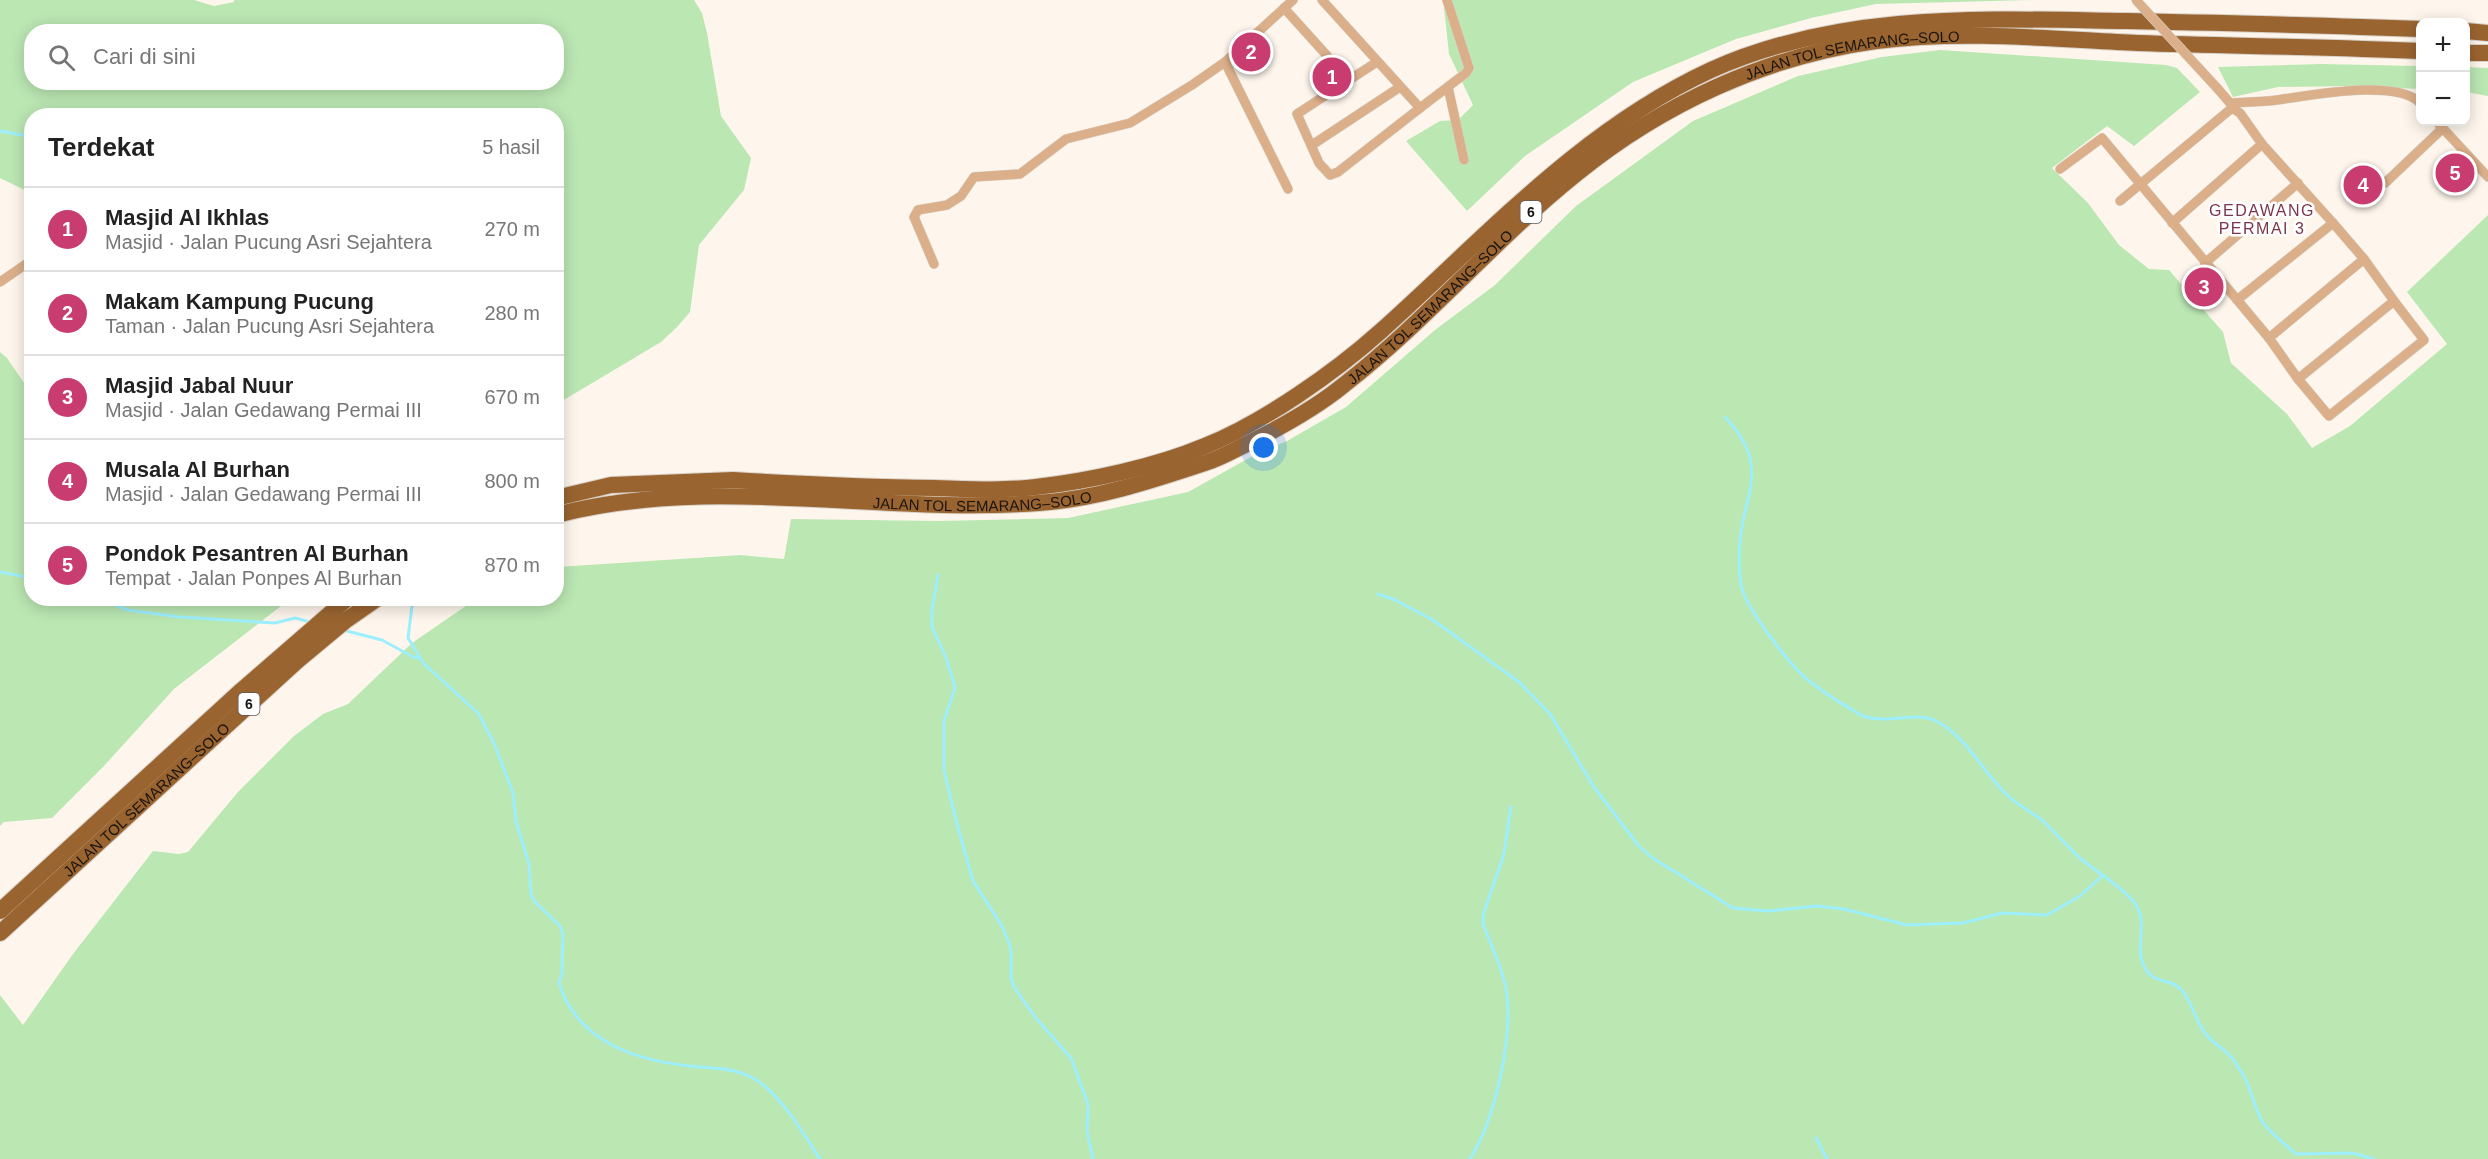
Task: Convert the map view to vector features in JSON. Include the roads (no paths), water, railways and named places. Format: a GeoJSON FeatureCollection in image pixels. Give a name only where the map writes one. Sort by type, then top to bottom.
{"type":"FeatureCollection","features":[{"type":"Feature","properties":{"kind":"highway","name":"JALAN TOL SEMARANG–SOLO"},"geometry":{"type":"LineString","coordinates":[[564,496],[611,485],[733,480],[930,488],[1034,488],[1116,474],[1206,446],[1269,413],[1330,373],[1379,333],[1542,181],[1638,109],[1712,70],[1761,51],[1813,36],[1860,28],[1976,19],[2416,29]]}},
{"type":"Feature","properties":{"kind":"highway"},"geometry":{"type":"LineString","coordinates":[[2470,32],[2488,33]]}},
{"type":"Feature","properties":{"kind":"highway","name":"JALAN TOL SEMARANG–SOLO"},"geometry":{"type":"LineString","coordinates":[[564,513],[610,503],[746,496],[923,504],[1040,503],[1115,491],[1213,461],[1278,429],[1342,387],[1391,345],[1531,212],[1625,136],[1670,109],[1717,86],[1799,57],[1876,41],[1966,37],[2416,51]]}},
{"type":"Feature","properties":{"kind":"highway"},"geometry":{"type":"LineString","coordinates":[[2470,53],[2488,53]]}},
{"type":"Feature","properties":{"kind":"highway","name":"JALAN TOL SEMARANG–SOLO"},"geometry":{"type":"LineString","coordinates":[[0,933],[277,658],[339,606]]}},
{"type":"Feature","properties":{"kind":"highway","name":"JALAN TOL SEMARANG–SOLO"},"geometry":{"type":"LineString","coordinates":[[0,911],[345,621],[367,606]]}},
{"type":"Feature","properties":{"kind":"street"},"geometry":{"type":"LineString","coordinates":[[934,264],[914,217],[918,210],[947,205],[961,196],[974,177],[1020,174],[1066,139],[1130,123],[1192,86],[1225,62],[1293,0]]}},
{"type":"Feature","properties":{"kind":"street"},"geometry":{"type":"LineString","coordinates":[[1322,0],[1420,108]]}},
{"type":"Feature","properties":{"kind":"street"},"geometry":{"type":"LineString","coordinates":[[1377,62],[1298,114],[1326,173],[1333,175],[1466,73],[1469,68],[1447,0]]}},
{"type":"Feature","properties":{"kind":"street"},"geometry":{"type":"LineString","coordinates":[[2060,169],[2101,137],[2269,338],[2298,379],[2329,416],[2424,340],[2364,259],[2262,144],[2240,113],[2136,0]]}},
{"type":"Feature","properties":{"kind":"street"},"geometry":{"type":"LineString","coordinates":[[1284,8],[1349,80]]}},
{"type":"Feature","properties":{"kind":"street"},"geometry":{"type":"LineString","coordinates":[[1225,62],[1288,189]]}},
{"type":"Feature","properties":{"kind":"street"},"geometry":{"type":"LineString","coordinates":[[1312,145],[1400,87]]}},
{"type":"Feature","properties":{"kind":"street"},"geometry":{"type":"LineString","coordinates":[[1448,87],[1464,159]]}},
{"type":"Feature","properties":{"kind":"street"},"geometry":{"type":"LineString","coordinates":[[2120,201],[2231,105],[2334,91],[2406,93],[2416,100]]}},
{"type":"Feature","properties":{"kind":"street"},"geometry":{"type":"LineString","coordinates":[[2385,183],[2439,126]]}},
{"type":"Feature","properties":{"kind":"street"},"geometry":{"type":"LineString","coordinates":[[2441,126],[2488,177]]}},
{"type":"Feature","properties":{"kind":"street"},"geometry":{"type":"LineString","coordinates":[[2172,223],[2262,144]]}},
{"type":"Feature","properties":{"kind":"street"},"geometry":{"type":"LineString","coordinates":[[2205,262],[2298,183]]}},
{"type":"Feature","properties":{"kind":"street"},"geometry":{"type":"LineString","coordinates":[[2237,300],[2333,223]]}},
{"type":"Feature","properties":{"kind":"street"},"geometry":{"type":"LineString","coordinates":[[2269,338],[2364,259]]}},
{"type":"Feature","properties":{"kind":"street"},"geometry":{"type":"LineString","coordinates":[[0,282],[24,266]]}},
{"type":"Feature","properties":{"kind":"street"},"geometry":{"type":"LineString","coordinates":[[2298,379],[2394,301]]}},
{"type":"Feature","properties":{"kind":"waterway"},"geometry":{"type":"LineString","coordinates":[[0,131],[24,135]]}},
{"type":"Feature","properties":{"kind":"waterway"},"geometry":{"type":"LineString","coordinates":[[1725,417],[1741,437],[1752,467],[1740,544],[1741,585],[1751,607],[1791,663],[1815,686],[1863,716],[1882,719],[1927,718],[1946,727],[1956,735],[2006,794],[2043,821],[2081,859],[2116,885],[2134,902],[2141,918],[2140,952],[2145,968],[2153,977],[2175,985],[2184,993],[2205,1033],[2236,1063],[2248,1084],[2261,1119],[2272,1133],[2296,1154],[2352,1153],[2374,1159]]}},
{"type":"Feature","properties":{"kind":"waterway"},"geometry":{"type":"LineString","coordinates":[[0,572],[24,576]]}},
{"type":"Feature","properties":{"kind":"waterway"},"geometry":{"type":"LineString","coordinates":[[938,575],[932,610],[932,627],[947,660],[955,688],[944,721],[944,770],[957,824],[973,881],[1002,926],[1009,943],[1011,978],[1014,987],[1035,1017],[1071,1058],[1088,1104],[1087,1131],[1093,1159]]}},
{"type":"Feature","properties":{"kind":"waterway"},"geometry":{"type":"LineString","coordinates":[[1378,594],[1395,600],[1433,620],[1519,682],[1550,714],[1594,787],[1638,845],[1651,857],[1733,908],[1768,911],[1817,906],[1844,909],[1907,925],[1963,923],[2002,913],[2047,915],[2080,896],[2102,876]]}},
{"type":"Feature","properties":{"kind":"waterway"},"geometry":{"type":"LineString","coordinates":[[118,606],[128,610],[180,617],[275,623],[295,618],[310,622]]}},
{"type":"Feature","properties":{"kind":"waterway"},"geometry":{"type":"LineString","coordinates":[[412,606],[408,638],[424,664],[478,713],[494,743],[513,793],[516,821],[529,864],[531,895],[535,902],[560,926],[563,934],[562,974],[559,982],[568,1004],[580,1021],[596,1035],[634,1055],[677,1064],[733,1071],[753,1078],[782,1103],[820,1159]]}},
{"type":"Feature","properties":{"kind":"waterway"},"geometry":{"type":"LineString","coordinates":[[343,630],[382,640],[413,657],[420,658]]}},
{"type":"Feature","properties":{"kind":"waterway"},"geometry":{"type":"LineString","coordinates":[[1470,1159],[1487,1122],[1505,1053],[1508,1008],[1506,989],[1483,924],[1483,915],[1504,854],[1511,807]]}},
{"type":"Feature","properties":{"kind":"waterway"},"geometry":{"type":"LineString","coordinates":[[1816,1138],[1827,1159]]}},
{"type":"Feature","properties":{"kind":"place","name":"Makam Kampung Pucung"},"geometry":{"type":"Point","coordinates":[1251,52]}},
{"type":"Feature","properties":{"kind":"place","name":"Masjid Al Ikhlas"},"geometry":{"type":"Point","coordinates":[1332,77]}},
{"type":"Feature","properties":{"kind":"place","name":"Pondok Pesantren Al Burhan"},"geometry":{"type":"Point","coordinates":[2455,173]}},
{"type":"Feature","properties":{"kind":"place","name":"Musala Al Burhan"},"geometry":{"type":"Point","coordinates":[2363,185]}},
{"type":"Feature","properties":{"kind":"place","name":"Masjid Jabal Nuur"},"geometry":{"type":"Point","coordinates":[2204,287]}},
{"type":"Feature","properties":{"kind":"district","name":"GEDAWANG PERMAI 3"},"geometry":{"type":"Point","coordinates":[2262,219]}}]}
